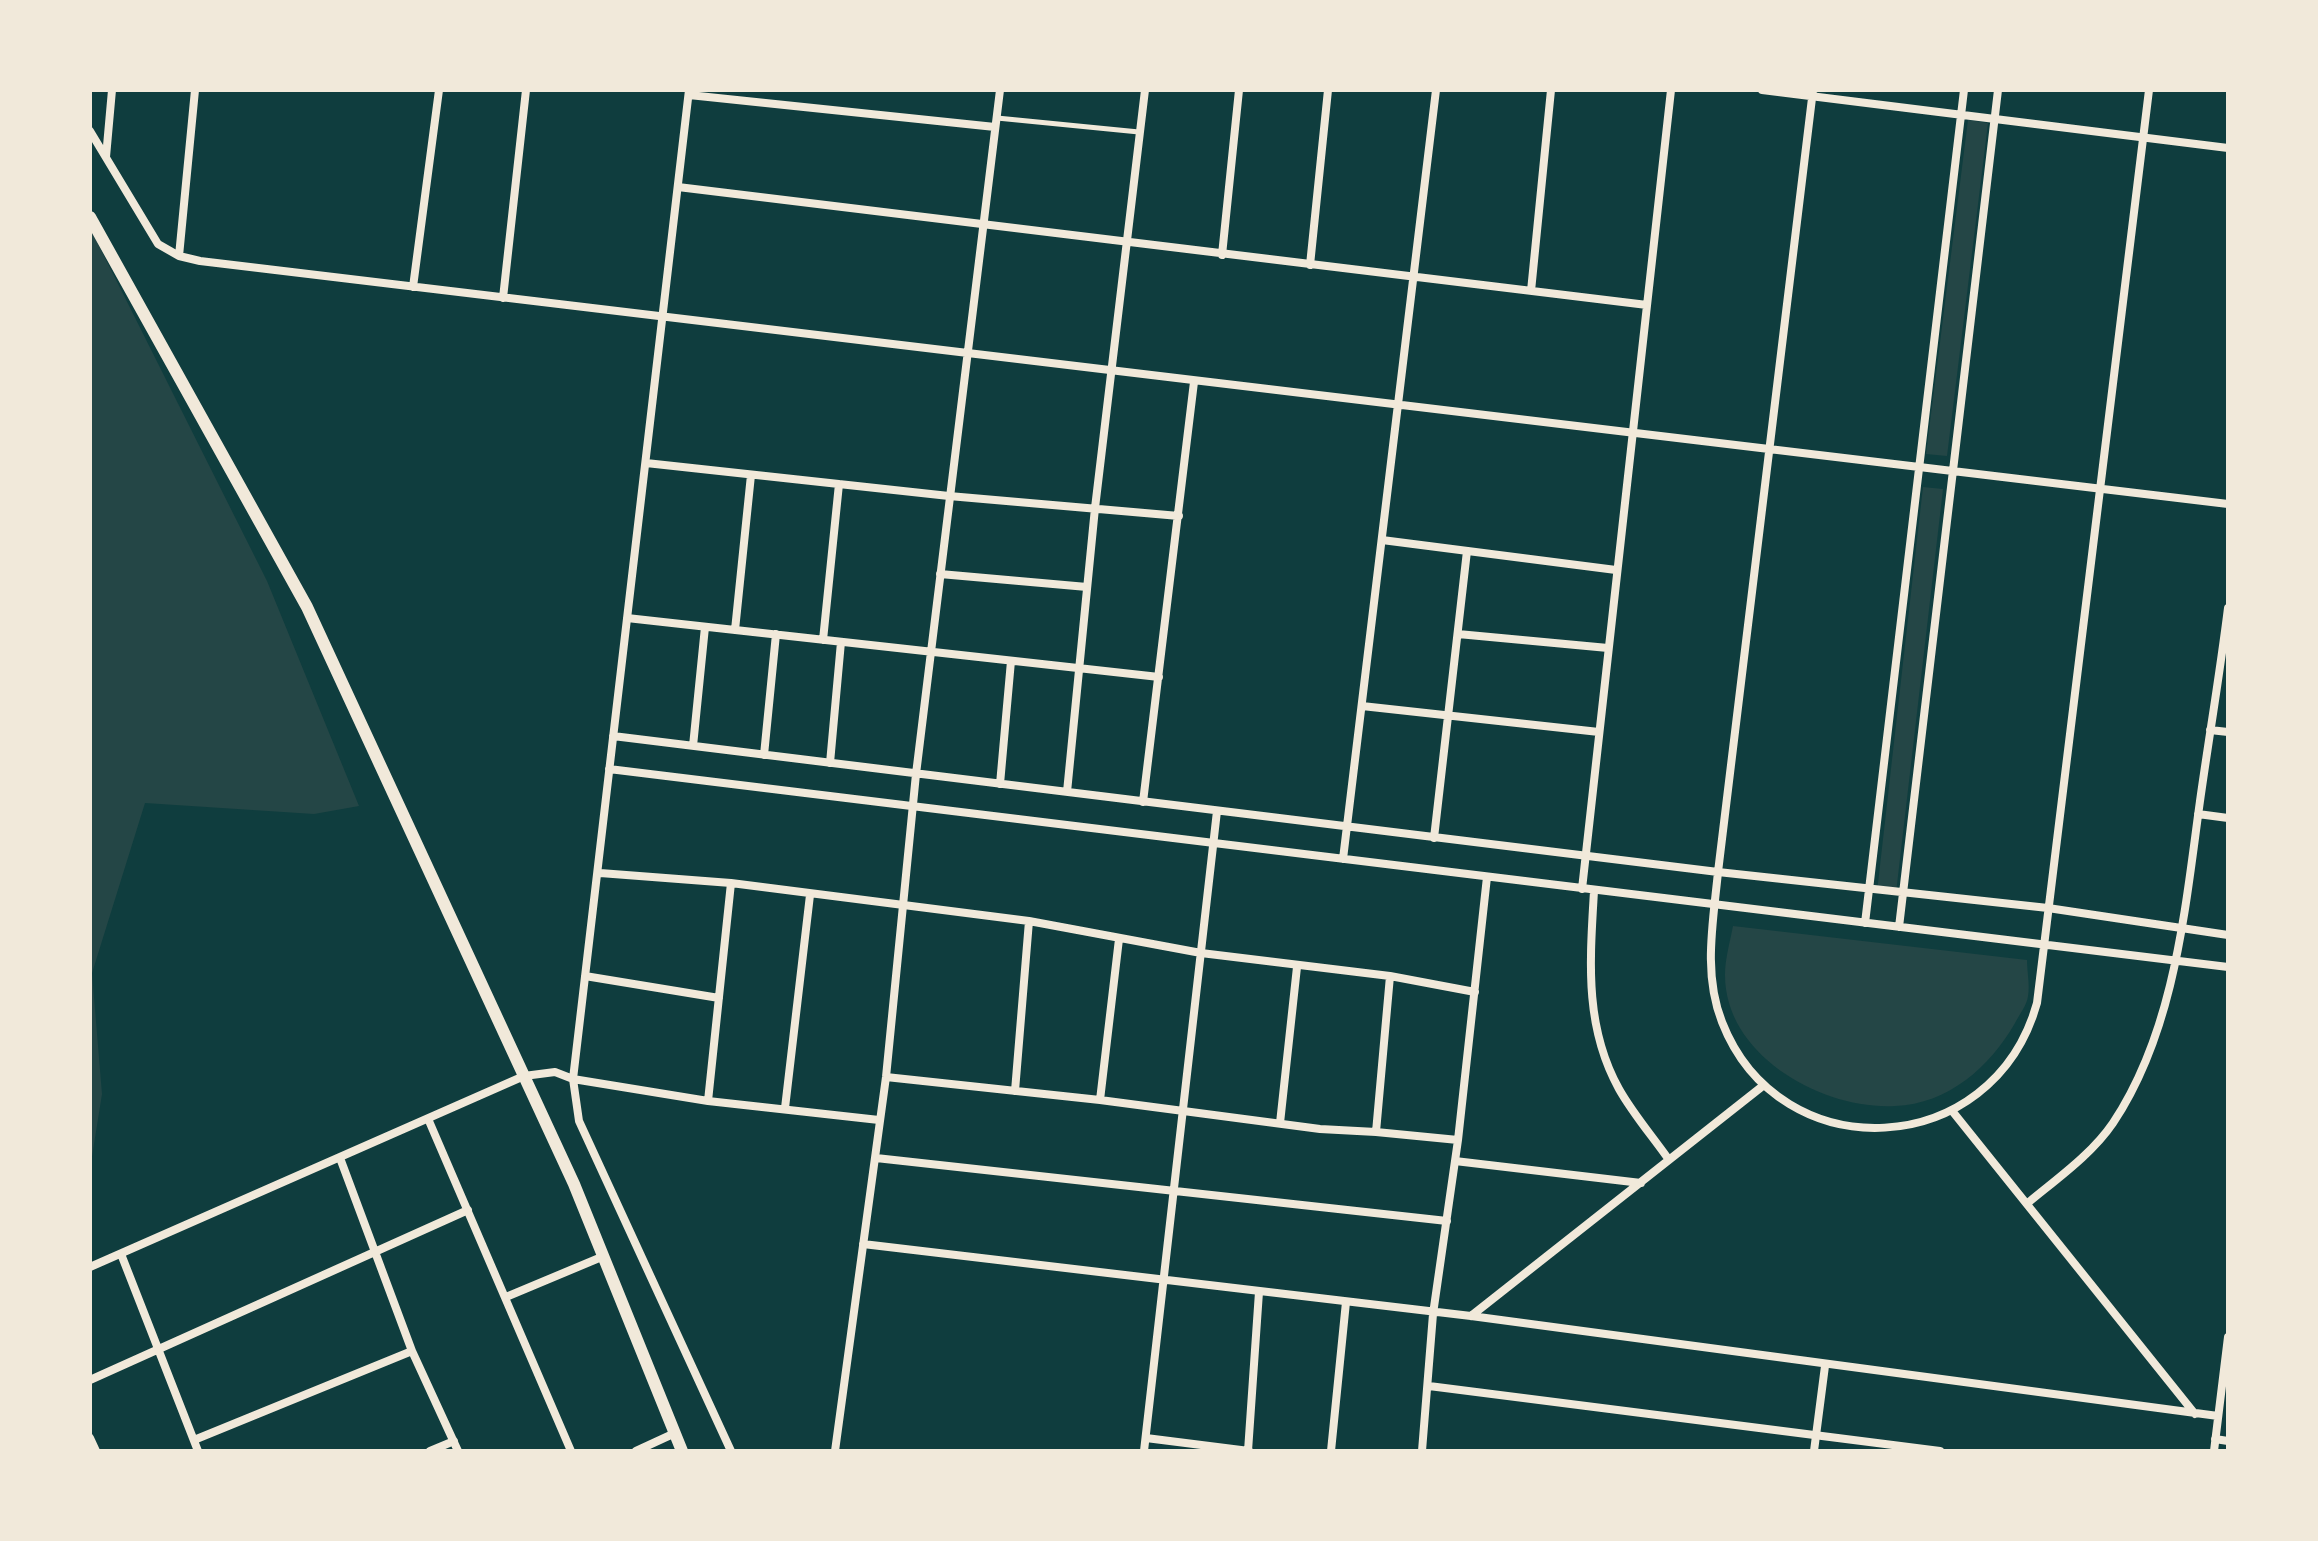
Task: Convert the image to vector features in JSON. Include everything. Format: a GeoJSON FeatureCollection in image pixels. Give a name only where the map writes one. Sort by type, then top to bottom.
{"type":"FeatureCollection","features":[{"type":"Feature","properties":{"kind":"street"},"geometry":{"type":"LineString","coordinates":[[105,158],[112,90]]}},
{"type":"Feature","properties":{"kind":"street"},"geometry":{"type":"LineString","coordinates":[[179,256],[195,90]]}},
{"type":"Feature","properties":{"kind":"street"},"geometry":{"type":"LineString","coordinates":[[413,287],[439,90]]}},
{"type":"Feature","properties":{"kind":"street"},"geometry":{"type":"LineString","coordinates":[[503,298],[526,90]]}},
{"type":"Feature","properties":{"kind":"street"},"geometry":{"type":"LineString","coordinates":[[835,1451],[886,1077],[916,774],[1000,90]]}},
{"type":"Feature","properties":{"kind":"street"},"geometry":{"type":"LineString","coordinates":[[1067,792],[1110,372],[1145,90]]}},
{"type":"Feature","properties":{"kind":"street"},"geometry":{"type":"LineString","coordinates":[[1222,255],[1239,90]]}},
{"type":"Feature","properties":{"kind":"street"},"geometry":{"type":"LineString","coordinates":[[1310,265],[1328,90]]}},
{"type":"Feature","properties":{"kind":"street"},"geometry":{"type":"LineString","coordinates":[[1343,859],[1436,90]]}},
{"type":"Feature","properties":{"kind":"street"},"geometry":{"type":"LineString","coordinates":[[1531,291],[1551,90]]}},
{"type":"Feature","properties":{"kind":"street"},"geometry":{"type":"LineString","coordinates":[[1582,889],[1671,90]]}},
{"type":"Feature","properties":{"kind":"street"},"geometry":{"type":"LineString","coordinates":[[1762,90],[1812,93],[2228,148]]}},
{"type":"Feature","properties":{"kind":"street"},"geometry":{"type":"LineString","coordinates":[[1865,923],[1964,90]]}},
{"type":"Feature","properties":{"kind":"street"},"geometry":{"type":"LineString","coordinates":[[1899,927],[1998,90]]}},
{"type":"Feature","properties":{"kind":"street"},"geometry":{"type":"LineString","coordinates":[[1812,93],[1718,872],[1711,946],[1715,996],[1732,1043],[1764,1085],[1806,1112],[1851,1125],[1902,1126],[1953,1112],[1991,1083],[2021,1046],[2037,1003],[2149,90]]}},
{"type":"Feature","properties":{"kind":"street"},"geometry":{"type":"LineString","coordinates":[[731,1451],[579,1121],[573,1079],[600,873],[609,769],[689,92],[996,123]]}},
{"type":"Feature","properties":{"kind":"street"},"geometry":{"type":"LineString","coordinates":[[90,131],[149,233],[158,244],[179,256],[1399,407],[2228,504]]}},
{"type":"Feature","properties":{"kind":"street"},"geometry":{"type":"LineString","coordinates":[[678,187],[1647,305]]}},
{"type":"Feature","properties":{"kind":"street"},"geometry":{"type":"LineString","coordinates":[[90,217],[307,607],[604,1256],[682,1451]]}},
{"type":"Feature","properties":{"kind":"street"},"geometry":{"type":"LineString","coordinates":[[1143,802],[1194,382]]}},
{"type":"Feature","properties":{"kind":"street"},"geometry":{"type":"LineString","coordinates":[[646,463],[949,496],[1179,516]]}},
{"type":"Feature","properties":{"kind":"street"},"geometry":{"type":"LineString","coordinates":[[735,630],[751,475]]}},
{"type":"Feature","properties":{"kind":"street"},"geometry":{"type":"LineString","coordinates":[[823,640],[839,484]]}},
{"type":"Feature","properties":{"kind":"street"},"geometry":{"type":"LineString","coordinates":[[1382,540],[1616,570]]}},
{"type":"Feature","properties":{"kind":"street"},"geometry":{"type":"LineString","coordinates":[[1434,838],[1467,551]]}},
{"type":"Feature","properties":{"kind":"street"},"geometry":{"type":"LineString","coordinates":[[940,574],[1087,587]]}},
{"type":"Feature","properties":{"kind":"street"},"geometry":{"type":"LineString","coordinates":[[2029,1202],[2095,1143],[2124,1105],[2153,1040],[2182,929],[2226,639],[2228,608]]}},
{"type":"Feature","properties":{"kind":"street"},"geometry":{"type":"LineString","coordinates":[[627,618],[1159,677]]}},
{"type":"Feature","properties":{"kind":"street"},"geometry":{"type":"LineString","coordinates":[[693,746],[705,627]]}},
{"type":"Feature","properties":{"kind":"street"},"geometry":{"type":"LineString","coordinates":[[764,755],[776,634]]}},
{"type":"Feature","properties":{"kind":"street"},"geometry":{"type":"LineString","coordinates":[[1458,634],[1608,648]]}},
{"type":"Feature","properties":{"kind":"street"},"geometry":{"type":"LineString","coordinates":[[830,763],[841,642]]}},
{"type":"Feature","properties":{"kind":"street"},"geometry":{"type":"LineString","coordinates":[[1000,784],[1011,661]]}},
{"type":"Feature","properties":{"kind":"street"},"geometry":{"type":"LineString","coordinates":[[1362,706],[1599,732]]}},
{"type":"Feature","properties":{"kind":"street"},"geometry":{"type":"LineString","coordinates":[[2210,730],[2228,732]]}},
{"type":"Feature","properties":{"kind":"street"},"geometry":{"type":"LineString","coordinates":[[613,736],[1434,838],[2048,908],[2228,935]]}},
{"type":"Feature","properties":{"kind":"street"},"geometry":{"type":"LineString","coordinates":[[609,769],[2228,967]]}},
{"type":"Feature","properties":{"kind":"street"},"geometry":{"type":"LineString","coordinates":[[1144,1451],[1217,811]]}},
{"type":"Feature","properties":{"kind":"street"},"geometry":{"type":"LineString","coordinates":[[2198,814],[2228,818]]}},
{"type":"Feature","properties":{"kind":"street"},"geometry":{"type":"LineString","coordinates":[[600,873],[731,883],[902,908],[1029,921],[1201,953],[1390,976],[1475,992]]}},
{"type":"Feature","properties":{"kind":"street"},"geometry":{"type":"LineString","coordinates":[[1422,1451],[1433,1314],[1458,1140],[1487,877]]}},
{"type":"Feature","properties":{"kind":"street"},"geometry":{"type":"LineString","coordinates":[[708,1101],[731,883]]}},
{"type":"Feature","properties":{"kind":"street"},"geometry":{"type":"LineString","coordinates":[[1594,891],[1589,987],[1599,1041],[1619,1089],[1669,1160]]}},
{"type":"Feature","properties":{"kind":"street"},"geometry":{"type":"LineString","coordinates":[[785,1108],[810,895]]}},
{"type":"Feature","properties":{"kind":"street"},"geometry":{"type":"LineString","coordinates":[[1015,1091],[1029,921]]}},
{"type":"Feature","properties":{"kind":"street"},"geometry":{"type":"LineString","coordinates":[[1100,1100],[1119,939]]}},
{"type":"Feature","properties":{"kind":"street"},"geometry":{"type":"LineString","coordinates":[[1280,1123],[1297,967]]}},
{"type":"Feature","properties":{"kind":"street"},"geometry":{"type":"LineString","coordinates":[[585,976],[719,998]]}},
{"type":"Feature","properties":{"kind":"street"},"geometry":{"type":"LineString","coordinates":[[1376,1132],[1390,976]]}},
{"type":"Feature","properties":{"kind":"street"},"geometry":{"type":"LineString","coordinates":[[90,1267],[429,1121],[524,1076],[555,1072],[573,1079],[708,1101],[879,1120]]}},
{"type":"Feature","properties":{"kind":"street"},"geometry":{"type":"LineString","coordinates":[[886,1077],[1280,1123],[1458,1140]]}},
{"type":"Feature","properties":{"kind":"street"},"geometry":{"type":"LineString","coordinates":[[1471,1316],[1764,1085]]}},
{"type":"Feature","properties":{"kind":"street"},"geometry":{"type":"LineString","coordinates":[[1953,1112],[2029,1202],[2195,1414]]}},
{"type":"Feature","properties":{"kind":"street"},"geometry":{"type":"LineString","coordinates":[[429,1121],[571,1451]]}},
{"type":"Feature","properties":{"kind":"street"},"geometry":{"type":"LineString","coordinates":[[340,1158],[412,1351],[458,1451]]}},
{"type":"Feature","properties":{"kind":"street"},"geometry":{"type":"LineString","coordinates":[[876,1158],[1447,1221]]}},
{"type":"Feature","properties":{"kind":"street"},"geometry":{"type":"LineString","coordinates":[[1455,1161],[1641,1183]]}},
{"type":"Feature","properties":{"kind":"street"},"geometry":{"type":"LineString","coordinates":[[90,1380],[468,1210]]}},
{"type":"Feature","properties":{"kind":"street"},"geometry":{"type":"LineString","coordinates":[[863,1244],[1433,1314],[1471,1316],[1825,1366],[2218,1416]]}},
{"type":"Feature","properties":{"kind":"street"},"geometry":{"type":"LineString","coordinates":[[121,1254],[198,1451]]}},
{"type":"Feature","properties":{"kind":"street"},"geometry":{"type":"LineString","coordinates":[[506,1297],[604,1256]]}},
{"type":"Feature","properties":{"kind":"street"},"geometry":{"type":"LineString","coordinates":[[1146,1438],[1248,1451],[1259,1292]]}},
{"type":"Feature","properties":{"kind":"street"},"geometry":{"type":"LineString","coordinates":[[1331,1451],[1346,1302]]}},
{"type":"Feature","properties":{"kind":"street"},"geometry":{"type":"LineString","coordinates":[[2214,1451],[2228,1337]]}},
{"type":"Feature","properties":{"kind":"street"},"geometry":{"type":"LineString","coordinates":[[194,1440],[412,1351]]}},
{"type":"Feature","properties":{"kind":"street"},"geometry":{"type":"LineString","coordinates":[[1814,1451],[1825,1366]]}},
{"type":"Feature","properties":{"kind":"street"},"geometry":{"type":"LineString","coordinates":[[1429,1386],[1940,1451]]}},
{"type":"Feature","properties":{"kind":"street"},"geometry":{"type":"LineString","coordinates":[[636,1451],[675,1433]]}},
{"type":"Feature","properties":{"kind":"street"},"geometry":{"type":"LineString","coordinates":[[90,1438],[96,1451]]}},
{"type":"Feature","properties":{"kind":"street"},"geometry":{"type":"LineString","coordinates":[[2215,1439],[2228,1441]]}},
{"type":"Feature","properties":{"kind":"street"},"geometry":{"type":"LineString","coordinates":[[430,1451],[454,1441]]}},
{"type":"Feature","properties":{"kind":"lane"},"geometry":{"type":"LineString","coordinates":[[996,123],[1140,132]]}},
{"type":"Feature","properties":{"kind":"shaded area"},"geometry":{"type":"Polygon","coordinates":[[[1968,120],[1988,123],[1947,456],[1926,454],[1968,120]]]}},
{"type":"Feature","properties":{"kind":"shaded area"},"geometry":{"type":"Polygon","coordinates":[[[90,228],[267,581],[359,806],[314,814],[145,803],[92,973],[102,1094],[90,1169],[90,228]]]}},
{"type":"Feature","properties":{"kind":"shaded area"},"geometry":{"type":"Polygon","coordinates":[[[1923,487],[1943,489],[1896,893],[1877,892],[1923,487]]]}},
{"type":"Feature","properties":{"kind":"shaded area"},"geometry":{"type":"Polygon","coordinates":[[[1733,926],[2027,960],[2027,999],[2015,1023],[1993,1054],[1966,1080],[1950,1090],[1914,1104],[1895,1106],[1867,1105],[1838,1099],[1810,1088],[1783,1072],[1760,1053],[1741,1030],[1729,1004],[1725,975],[1733,926]]]}}]}
